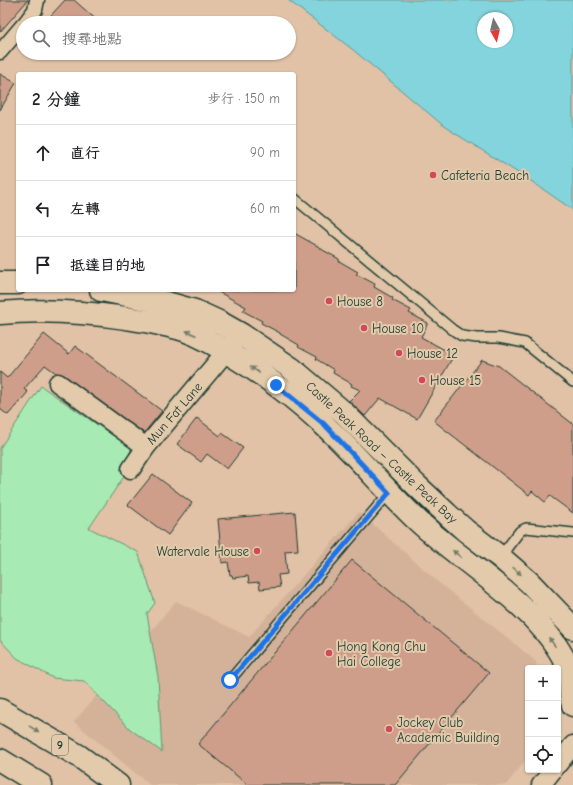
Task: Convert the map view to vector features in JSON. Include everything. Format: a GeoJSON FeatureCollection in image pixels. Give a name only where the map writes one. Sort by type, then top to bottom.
{"type":"FeatureCollection","features":[{"type":"Feature","properties":{"kind":"main road"},"geometry":{"type":"LineString","coordinates":[[0,283],[16,283]]}},
{"type":"Feature","properties":{"kind":"main road","name":"Castle Peak Road – Castle Peak Bay"},"geometry":{"type":"LineString","coordinates":[[106,292],[137,305],[158,324],[185,331],[208,341],[253,368],[324,424],[389,493],[420,523],[513,600],[542,628],[554,644],[572,674]]}},
{"type":"Feature","properties":{"kind":"main road"},"geometry":{"type":"LineString","coordinates":[[0,299],[49,302],[80,313]]}},
{"type":"Feature","properties":{"kind":"main road","name":"Castle Peak Road – Castle Peak Bay"},"geometry":{"type":"LineString","coordinates":[[0,313],[46,311],[80,313],[137,305],[167,303],[195,311],[242,334],[291,368],[338,407],[442,509],[466,531],[500,557],[534,587],[573,628]]}},
{"type":"Feature","properties":{"kind":"main road"},"geometry":{"type":"LineString","coordinates":[[572,674],[570,692],[573,705]]}},
{"type":"Feature","properties":{"kind":"main road","name":"9"},"geometry":{"type":"LineString","coordinates":[[0,710],[78,756],[118,785]]}},
{"type":"Feature","properties":{"kind":"main road"},"geometry":{"type":"LineString","coordinates":[[0,760],[41,785]]}},
{"type":"Feature","properties":{"kind":"street"},"geometry":{"type":"LineString","coordinates":[[30,16],[35,10],[37,0]]}},
{"type":"Feature","properties":{"kind":"street"},"geometry":{"type":"LineString","coordinates":[[0,52],[16,33]]}},
{"type":"Feature","properties":{"kind":"street","name":"Mun Fat Lane"},"geometry":{"type":"LineString","coordinates":[[58,383],[146,447],[242,334]]}},
{"type":"Feature","properties":{"kind":"street"},"geometry":{"type":"LineString","coordinates":[[131,469],[146,447]]}},
{"type":"Feature","properties":{"kind":"street"},"geometry":{"type":"LineString","coordinates":[[561,760],[573,745]]}},
{"type":"Feature","properties":{"kind":"street"},"geometry":{"type":"LineString","coordinates":[[541,785],[551,773]]}},
{"type":"Feature","properties":{"kind":"lane"},"geometry":{"type":"LineString","coordinates":[[296,200],[462,336],[477,338],[500,338],[524,343],[573,382]]}},
{"type":"Feature","properties":{"kind":"lane"},"geometry":{"type":"LineString","coordinates":[[230,680],[389,493]]}},
{"type":"Feature","properties":{"kind":"lane"},"geometry":{"type":"LineString","coordinates":[[500,557],[520,531],[526,528],[573,533]]}},
{"type":"Feature","properties":{"kind":"shaded area","name":"Hong Kong Chu Hai College"},"geometry":{"type":"Polygon","coordinates":[[[359,512],[438,582],[536,662],[536,665],[525,665],[525,761],[506,785],[150,785],[74,722],[176,601],[249,637],[359,512]]]}},
{"type":"Feature","properties":{"kind":"green space"},"geometry":{"type":"Polygon","coordinates":[[[41,386],[131,448],[125,475],[89,528],[138,552],[155,603],[147,614],[158,677],[162,752],[130,729],[84,681],[53,678],[17,658],[0,640],[0,448],[41,386]]]}},
{"type":"Feature","properties":{"kind":"water"},"geometry":{"type":"Polygon","coordinates":[[[288,0],[573,0],[573,210],[531,181],[445,127],[352,49],[288,0]]]}},
{"type":"Feature","properties":{"kind":"building"},"geometry":{"type":"Polygon","coordinates":[[[0,0],[28,0],[0,32],[0,0]]]}},
{"type":"Feature","properties":{"kind":"building"},"geometry":{"type":"Polygon","coordinates":[[[65,0],[74,0],[92,16],[50,16],[65,0]]]}},
{"type":"Feature","properties":{"kind":"building"},"geometry":{"type":"Polygon","coordinates":[[[0,74],[16,83],[0,110],[0,74]]]}},
{"type":"Feature","properties":{"kind":"building"},"geometry":{"type":"Polygon","coordinates":[[[296,234],[339,259],[339,261],[358,272],[356,274],[375,284],[374,287],[393,298],[392,300],[411,310],[409,313],[428,323],[421,337],[454,355],[417,419],[380,398],[365,416],[349,401],[360,390],[351,386],[352,384],[333,373],[334,370],[316,359],[317,357],[298,347],[299,345],[280,333],[261,323],[262,321],[243,311],[246,307],[219,292],[296,292],[296,234]]]}},
{"type":"Feature","properties":{"kind":"building"},"geometry":{"type":"Polygon","coordinates":[[[44,334],[69,354],[75,346],[162,411],[144,433],[64,375],[56,373],[45,365],[24,389],[28,392],[8,415],[0,409],[0,372],[7,378],[44,334]]]}},
{"type":"Feature","properties":{"kind":"building"},"geometry":{"type":"Polygon","coordinates":[[[482,360],[499,366],[573,424],[573,513],[550,496],[545,502],[532,491],[529,495],[434,421],[482,360]]]}},
{"type":"Feature","properties":{"kind":"building"},"geometry":{"type":"Polygon","coordinates":[[[197,418],[220,436],[222,433],[243,448],[227,469],[207,454],[201,462],[177,444],[197,418]]]}},
{"type":"Feature","properties":{"kind":"building"},"geometry":{"type":"Polygon","coordinates":[[[153,474],[192,503],[168,535],[128,505],[153,474]]]}},
{"type":"Feature","properties":{"kind":"building","name":"Watervale House"},"geometry":{"type":"Polygon","coordinates":[[[295,512],[298,550],[285,551],[287,574],[278,575],[280,587],[260,589],[259,582],[249,583],[248,576],[233,578],[232,575],[230,575],[228,562],[222,563],[218,519],[295,512]]]}},
{"type":"Feature","properties":{"kind":"building"},"geometry":{"type":"Polygon","coordinates":[[[352,560],[489,673],[395,785],[248,785],[198,744],[352,560]]]}},
{"type":"Feature","properties":{"kind":"place","name":"Cafeteria Beach"},"geometry":{"type":"Point","coordinates":[433,175]}},
{"type":"Feature","properties":{"kind":"place","name":"House 8"},"geometry":{"type":"Point","coordinates":[329,301]}},
{"type":"Feature","properties":{"kind":"place","name":"House 10"},"geometry":{"type":"Point","coordinates":[364,328]}},
{"type":"Feature","properties":{"kind":"place","name":"House 12"},"geometry":{"type":"Point","coordinates":[399,353]}},
{"type":"Feature","properties":{"kind":"place","name":"House 15"},"geometry":{"type":"Point","coordinates":[422,380]}},
{"type":"Feature","properties":{"kind":"place","name":"Watervale House"},"geometry":{"type":"Point","coordinates":[257,551]}},
{"type":"Feature","properties":{"kind":"place","name":"Hong Kong Chu Hai College"},"geometry":{"type":"Point","coordinates":[329,653]}},
{"type":"Feature","properties":{"kind":"place","name":"Jockey Club Academic Building"},"geometry":{"type":"Point","coordinates":[389,729]}},
{"type":"Feature","properties":{"kind":"route"},"geometry":{"type":"LineString","coordinates":[[230,680],[389,493],[324,424],[276,385]]}}]}
